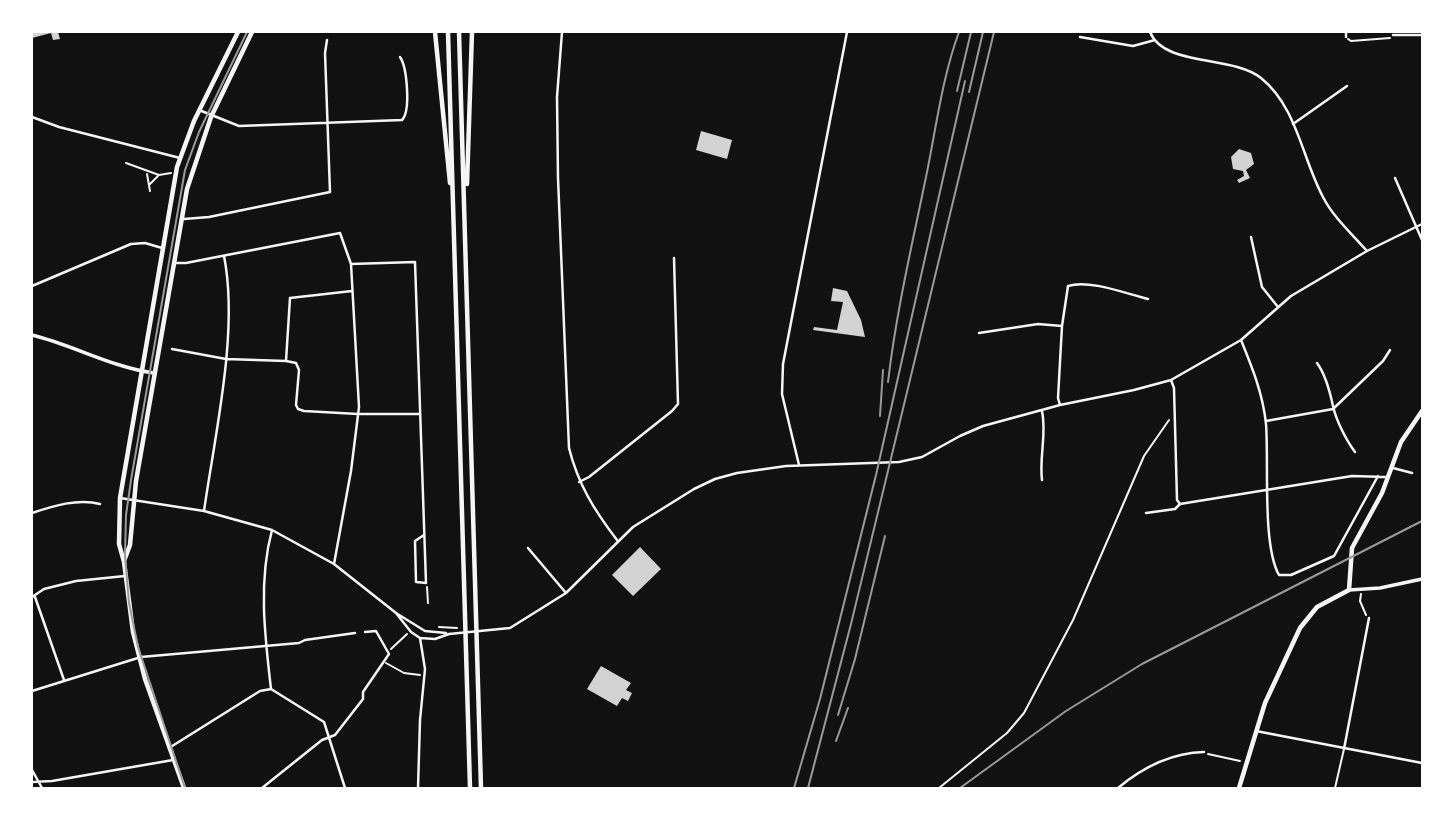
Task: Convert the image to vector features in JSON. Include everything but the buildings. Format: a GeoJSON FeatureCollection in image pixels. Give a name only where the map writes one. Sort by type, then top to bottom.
{"type":"FeatureCollection","features":[{"type":"Feature","properties":{"kind":"main road"},"geometry":{"type":"LineString","coordinates":[[184,789],[139,658],[119,544],[120,498],[176,172],[199,110],[238,32]]}},
{"type":"Feature","properties":{"kind":"main road"},"geometry":{"type":"LineString","coordinates":[[124,562],[130,545],[133,499],[180,218],[192,169],[212,117],[252,32]]}},
{"type":"Feature","properties":{"kind":"main road"},"geometry":{"type":"LineString","coordinates":[[435,32],[453,215]]}},
{"type":"Feature","properties":{"kind":"main road"},"geometry":{"type":"LineString","coordinates":[[448,32],[470,789]]}},
{"type":"Feature","properties":{"kind":"main road"},"geometry":{"type":"LineString","coordinates":[[459,32],[481,789]]}},
{"type":"Feature","properties":{"kind":"main road"},"geometry":{"type":"LineString","coordinates":[[465,209],[472,32]]}},
{"type":"Feature","properties":{"kind":"main road"},"geometry":{"type":"LineString","coordinates":[[1239,789],[1268,695],[1303,623],[1321,604],[1349,590],[1351,551],[1382,493],[1390,466],[1405,436],[1423,411]]}},
{"type":"Feature","properties":{"kind":"street"},"geometry":{"type":"LineString","coordinates":[[562,32],[557,97],[569,448],[579,482],[597,514],[618,541]]}},
{"type":"Feature","properties":{"kind":"street"},"geometry":{"type":"LineString","coordinates":[[799,465],[782,394],[782,379],[847,32]]}},
{"type":"Feature","properties":{"kind":"street"},"geometry":{"type":"LineString","coordinates":[[1150,32],[1154,40],[1174,53],[1222,62],[1259,76],[1281,101],[1327,205],[1367,251]]}},
{"type":"Feature","properties":{"kind":"street"},"geometry":{"type":"LineString","coordinates":[[1346,32],[1346,37]]}},
{"type":"Feature","properties":{"kind":"street"},"geometry":{"type":"LineString","coordinates":[[1393,35],[1423,35]]}},
{"type":"Feature","properties":{"kind":"street"},"geometry":{"type":"LineString","coordinates":[[1080,37],[1133,46],[1154,40]]}},
{"type":"Feature","properties":{"kind":"street"},"geometry":{"type":"LineString","coordinates":[[180,218],[209,218],[330,192],[325,53],[327,40]]}},
{"type":"Feature","properties":{"kind":"street"},"geometry":{"type":"LineString","coordinates":[[199,110],[239,126],[405,118],[405,64],[400,57]]}},
{"type":"Feature","properties":{"kind":"street"},"geometry":{"type":"LineString","coordinates":[[1293,124],[1348,86]]}},
{"type":"Feature","properties":{"kind":"street"},"geometry":{"type":"LineString","coordinates":[[32,117],[62,128],[180,158]]}},
{"type":"Feature","properties":{"kind":"street"},"geometry":{"type":"LineString","coordinates":[[1395,178],[1423,240]]}},
{"type":"Feature","properties":{"kind":"street"},"geometry":{"type":"LineString","coordinates":[[120,498],[204,511],[272,530],[334,564],[397,613],[425,631],[449,634],[496,631],[524,622],[566,593],[633,527],[715,479],[737,473],[799,465],[899,462],[922,457],[975,429],[1060,405],[1171,380],[1241,340],[1291,296],[1367,251],[1423,224]]}},
{"type":"Feature","properties":{"kind":"street"},"geometry":{"type":"LineString","coordinates":[[173,262],[187,263],[340,233],[351,264],[358,414],[334,564]]}},
{"type":"Feature","properties":{"kind":"street"},"geometry":{"type":"LineString","coordinates":[[1251,237],[1262,287],[1278,307]]}},
{"type":"Feature","properties":{"kind":"street"},"geometry":{"type":"LineString","coordinates":[[32,286],[131,244],[145,243],[163,249]]}},
{"type":"Feature","properties":{"kind":"street"},"geometry":{"type":"LineString","coordinates":[[204,511],[226,359],[228,276],[224,256]]}},
{"type":"Feature","properties":{"kind":"street"},"geometry":{"type":"LineString","coordinates":[[579,482],[589,477],[677,406],[680,395],[674,258]]}},
{"type":"Feature","properties":{"kind":"street"},"geometry":{"type":"LineString","coordinates":[[351,264],[415,262],[426,583],[416,582],[415,541],[424,535]]}},
{"type":"Feature","properties":{"kind":"street"},"geometry":{"type":"LineString","coordinates":[[1060,405],[1058,398],[1062,327],[1068,286],[1103,288],[1148,299]]}},
{"type":"Feature","properties":{"kind":"street"},"geometry":{"type":"LineString","coordinates":[[286,361],[290,298],[352,292]]}},
{"type":"Feature","properties":{"kind":"street"},"geometry":{"type":"LineString","coordinates":[[979,333],[1038,324],[1062,327]]}},
{"type":"Feature","properties":{"kind":"street"},"geometry":{"type":"LineString","coordinates":[[32,335],[154,373]]}},
{"type":"Feature","properties":{"kind":"street"},"geometry":{"type":"LineString","coordinates":[[1241,340],[1258,385],[1266,421],[1274,566],[1279,575],[1292,575],[1334,556],[1378,476]]}},
{"type":"Feature","properties":{"kind":"street"},"geometry":{"type":"LineString","coordinates":[[172,349],[226,359],[296,363],[299,370],[296,405],[298,409],[358,414],[421,414]]}},
{"type":"Feature","properties":{"kind":"street"},"geometry":{"type":"LineString","coordinates":[[1266,421],[1333,410],[1383,361],[1390,350]]}},
{"type":"Feature","properties":{"kind":"street"},"geometry":{"type":"LineString","coordinates":[[1317,363],[1322,370],[1333,410],[1355,452]]}},
{"type":"Feature","properties":{"kind":"street"},"geometry":{"type":"LineString","coordinates":[[1171,380],[1174,388],[1177,500],[1180,504]]}},
{"type":"Feature","properties":{"kind":"street"},"geometry":{"type":"LineString","coordinates":[[1042,410],[1045,422],[1040,469],[1042,480]]}},
{"type":"Feature","properties":{"kind":"street"},"geometry":{"type":"LineString","coordinates":[[1390,466],[1412,474]]}},
{"type":"Feature","properties":{"kind":"street"},"geometry":{"type":"LineString","coordinates":[[1146,513],[1175,509],[1180,504],[1352,476],[1387,478]]}},
{"type":"Feature","properties":{"kind":"street"},"geometry":{"type":"LineString","coordinates":[[32,513],[78,502],[100,503]]}},
{"type":"Feature","properties":{"kind":"street"},"geometry":{"type":"LineString","coordinates":[[271,689],[264,611],[266,564],[272,530]]}},
{"type":"Feature","properties":{"kind":"street"},"geometry":{"type":"LineString","coordinates":[[528,548],[566,593]]}},
{"type":"Feature","properties":{"kind":"street"},"geometry":{"type":"LineString","coordinates":[[64,680],[33,596],[44,589],[76,581],[125,576]]}},
{"type":"Feature","properties":{"kind":"street"},"geometry":{"type":"LineString","coordinates":[[1349,590],[1392,586],[1422,579]]}},
{"type":"Feature","properties":{"kind":"street"},"geometry":{"type":"LineString","coordinates":[[397,613],[411,632],[420,638],[435,639],[449,634]]}},
{"type":"Feature","properties":{"kind":"street"},"geometry":{"type":"LineString","coordinates":[[1335,789],[1369,618]]}},
{"type":"Feature","properties":{"kind":"street"},"geometry":{"type":"LineString","coordinates":[[262,789],[322,740],[335,735],[363,699],[363,692],[389,658],[376,631],[365,632]]}},
{"type":"Feature","properties":{"kind":"street"},"geometry":{"type":"LineString","coordinates":[[420,638],[425,631]]}},
{"type":"Feature","properties":{"kind":"street"},"geometry":{"type":"LineString","coordinates":[[32,691],[139,658],[299,643],[355,634]]}},
{"type":"Feature","properties":{"kind":"street"},"geometry":{"type":"LineString","coordinates":[[418,789],[420,720],[425,675],[425,655],[420,638]]}},
{"type":"Feature","properties":{"kind":"street"},"geometry":{"type":"LineString","coordinates":[[169,748],[260,691],[271,689],[324,722],[345,789]]}},
{"type":"Feature","properties":{"kind":"street"},"geometry":{"type":"LineString","coordinates":[[1256,731],[1423,763]]}},
{"type":"Feature","properties":{"kind":"street"},"geometry":{"type":"LineString","coordinates":[[1118,789],[1157,762],[1184,753],[1204,752]]}},
{"type":"Feature","properties":{"kind":"street"},"geometry":{"type":"LineString","coordinates":[[32,782],[173,760]]}},
{"type":"Feature","properties":{"kind":"street"},"geometry":{"type":"LineString","coordinates":[[32,770],[42,789]]}},
{"type":"Feature","properties":{"kind":"path"},"geometry":{"type":"LineString","coordinates":[[1346,37],[1351,41],[1389,40],[1393,35]]}},
{"type":"Feature","properties":{"kind":"path"},"geometry":{"type":"LineString","coordinates":[[126,163],[147,173],[159,175],[176,172]]}},
{"type":"Feature","properties":{"kind":"path"},"geometry":{"type":"LineString","coordinates":[[147,173],[150,191]]}},
{"type":"Feature","properties":{"kind":"path"},"geometry":{"type":"LineString","coordinates":[[149,187],[159,175]]}},
{"type":"Feature","properties":{"kind":"path"},"geometry":{"type":"LineString","coordinates":[[939,789],[1007,733],[1024,713],[1073,620],[1144,456],[1164,425],[1175,414]]}},
{"type":"Feature","properties":{"kind":"path"},"geometry":{"type":"LineString","coordinates":[[426,583],[428,603]]}},
{"type":"Feature","properties":{"kind":"path"},"geometry":{"type":"LineString","coordinates":[[1361,589],[1360,601],[1364,614],[1369,618]]}},
{"type":"Feature","properties":{"kind":"path"},"geometry":{"type":"LineString","coordinates":[[433,627],[456,627],[464,633]]}},
{"type":"Feature","properties":{"kind":"path"},"geometry":{"type":"LineString","coordinates":[[388,653],[411,632]]}},
{"type":"Feature","properties":{"kind":"path"},"geometry":{"type":"LineString","coordinates":[[386,662],[404,673],[425,675]]}},
{"type":"Feature","properties":{"kind":"path"},"geometry":{"type":"LineString","coordinates":[[1204,752],[1246,764]]}},
{"type":"Feature","properties":{"kind":"tram line"},"geometry":{"type":"LineString","coordinates":[[185,788],[138,647],[129,603],[125,555],[126,515],[185,170],[199,132],[247,32]]}},
{"type":"Feature","properties":{"kind":"railway"},"geometry":{"type":"LineString","coordinates":[[888,382],[900,305],[940,104],[959,32]]}},
{"type":"Feature","properties":{"kind":"railway"},"geometry":{"type":"LineString","coordinates":[[957,91],[971,32]]}},
{"type":"Feature","properties":{"kind":"railway"},"geometry":{"type":"LineString","coordinates":[[969,92],[983,32]]}},
{"type":"Feature","properties":{"kind":"railway"},"geometry":{"type":"LineString","coordinates":[[808,788],[851,624],[994,32]]}},
{"type":"Feature","properties":{"kind":"railway"},"geometry":{"type":"LineString","coordinates":[[794,788],[820,699],[876,475],[965,81]]}},
{"type":"Feature","properties":{"kind":"railway"},"geometry":{"type":"LineString","coordinates":[[880,416],[883,370]]}},
{"type":"Feature","properties":{"kind":"railway"},"geometry":{"type":"LineString","coordinates":[[960,788],[1066,711],[1142,664],[1422,521]]}},
{"type":"Feature","properties":{"kind":"railway"},"geometry":{"type":"LineString","coordinates":[[838,715],[855,659],[885,536]]}},
{"type":"Feature","properties":{"kind":"railway"},"geometry":{"type":"LineString","coordinates":[[836,741],[848,708]]}}]}
